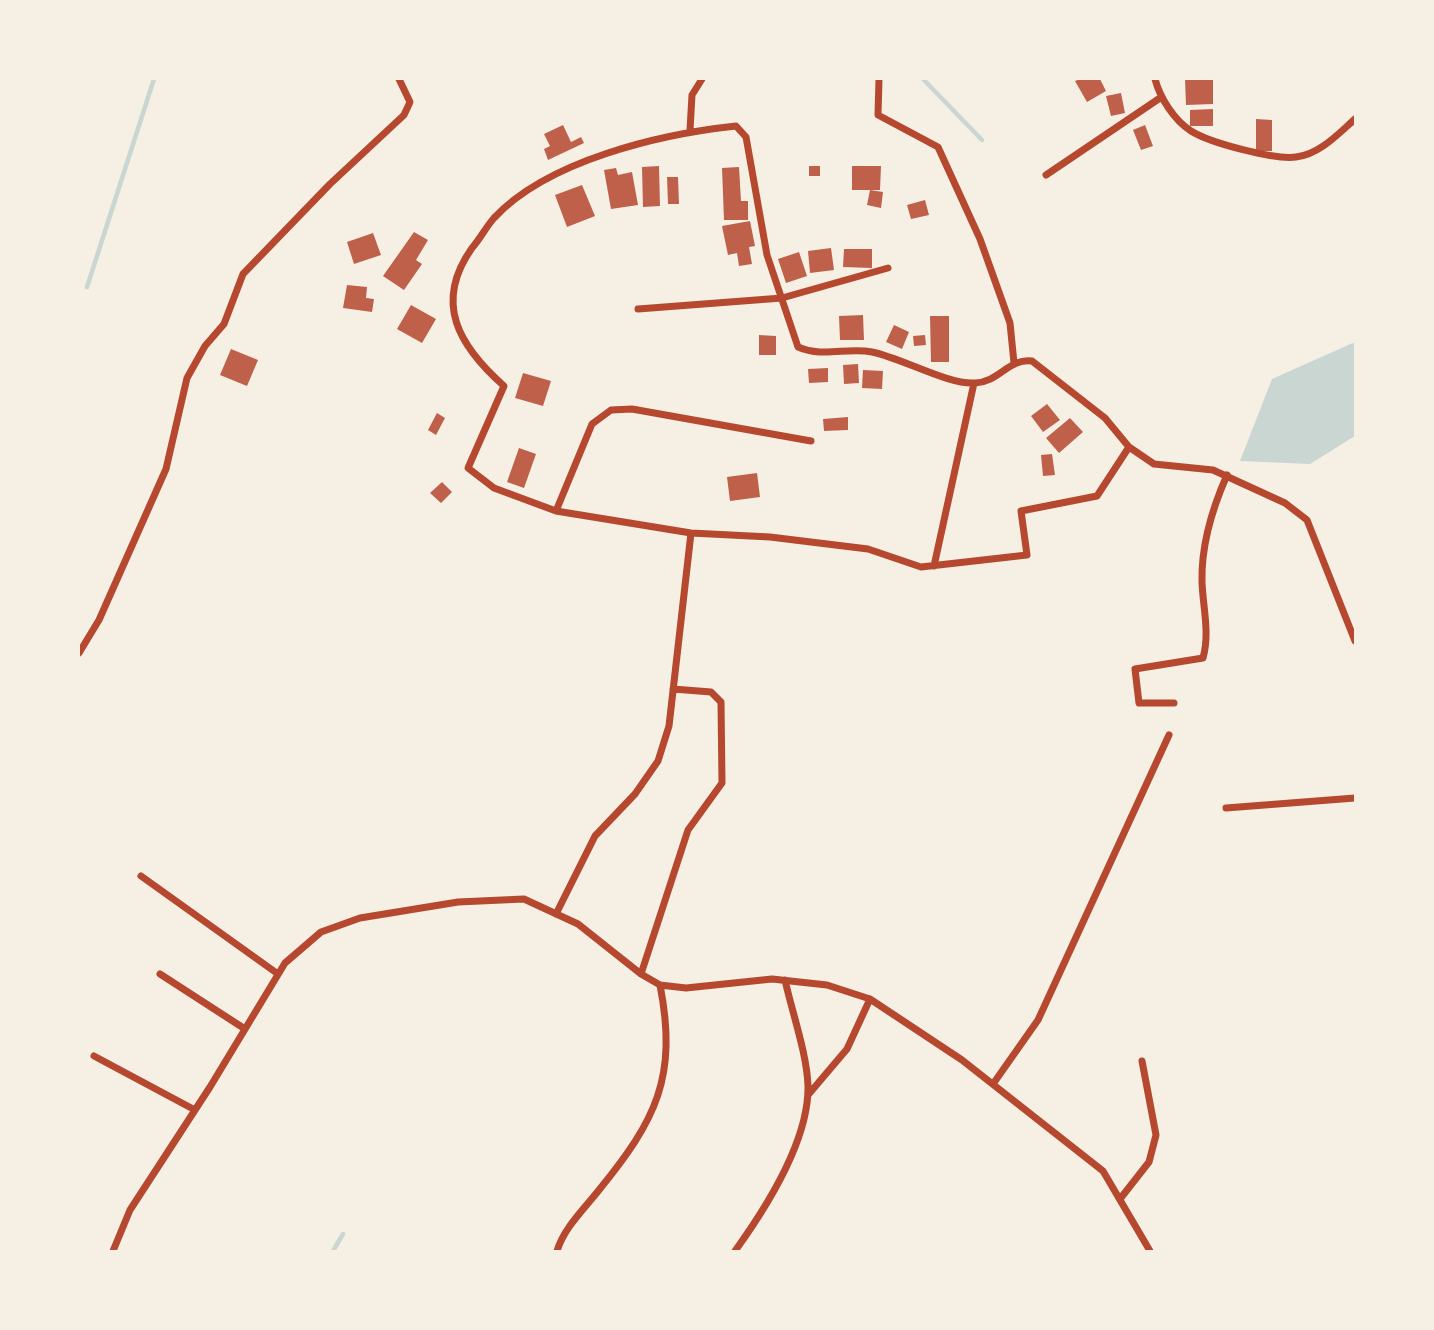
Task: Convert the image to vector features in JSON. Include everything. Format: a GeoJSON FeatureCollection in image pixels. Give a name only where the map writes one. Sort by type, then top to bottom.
{"type":"FeatureCollection","features":[{"type":"Feature","properties":{"kind":"street"},"geometry":{"type":"LineString","coordinates":[[79,653],[99,620],[166,470],[187,378],[205,346],[223,324],[243,274],[330,184],[404,115],[410,102],[399,79]]}},
{"type":"Feature","properties":{"kind":"street"},"geometry":{"type":"LineString","coordinates":[[690,131],[692,95],[702,79]]}},
{"type":"Feature","properties":{"kind":"street"},"geometry":{"type":"LineString","coordinates":[[879,79],[878,115],[938,146],[980,239],[1010,323],[1014,363]]}},
{"type":"Feature","properties":{"kind":"street"},"geometry":{"type":"LineString","coordinates":[[1155,79],[1160,98],[1192,131],[1264,156],[1298,157],[1324,146],[1355,120]]}},
{"type":"Feature","properties":{"kind":"street"},"geometry":{"type":"LineString","coordinates":[[1046,175],[1160,98]]}},
{"type":"Feature","properties":{"kind":"street"},"geometry":{"type":"LineString","coordinates":[[1129,447],[1097,496],[1021,511],[1027,555],[934,566],[921,567],[868,549],[770,537],[691,533],[556,511],[494,488],[468,468],[504,387],[469,350],[457,325],[451,300],[456,275],[495,217],[566,170],[690,131],[736,126],[746,137],[767,255],[798,347],[824,353],[870,351],[974,383],[999,377],[1014,363],[1032,361],[1105,418],[1129,447],[1154,464],[1213,470],[1227,475],[1285,503],[1307,520],[1355,638]]}},
{"type":"Feature","properties":{"kind":"street"},"geometry":{"type":"LineString","coordinates":[[638,309],[782,298],[888,268]]}},
{"type":"Feature","properties":{"kind":"street"},"geometry":{"type":"LineString","coordinates":[[934,566],[974,383]]}},
{"type":"Feature","properties":{"kind":"street"},"geometry":{"type":"LineString","coordinates":[[556,511],[592,424],[611,410],[632,409],[811,442]]}},
{"type":"Feature","properties":{"kind":"street"},"geometry":{"type":"LineString","coordinates":[[1174,703],[1139,703],[1135,669],[1203,658],[1207,643],[1202,579],[1209,514],[1227,475]]}},
{"type":"Feature","properties":{"kind":"street"},"geometry":{"type":"LineString","coordinates":[[556,914],[595,836],[635,794],[658,761],[669,726],[691,533]]}},
{"type":"Feature","properties":{"kind":"street"},"geometry":{"type":"LineString","coordinates":[[640,974],[688,830],[722,783],[721,702],[711,692],[673,689]]}},
{"type":"Feature","properties":{"kind":"street"},"geometry":{"type":"LineString","coordinates":[[993,1084],[1038,1020],[1169,735]]}},
{"type":"Feature","properties":{"kind":"street"},"geometry":{"type":"LineString","coordinates":[[1226,807],[1355,798]]}},
{"type":"Feature","properties":{"kind":"street"},"geometry":{"type":"LineString","coordinates":[[141,876],[278,974]]}},
{"type":"Feature","properties":{"kind":"street"},"geometry":{"type":"LineString","coordinates":[[113,1251],[130,1210],[285,963],[321,932],[360,918],[458,902],[523,899],[578,924],[640,974],[660,985],[686,988],[772,979],[827,985],[870,999],[962,1060],[1103,1171],[1150,1251]]}},
{"type":"Feature","properties":{"kind":"street"},"geometry":{"type":"LineString","coordinates":[[160,974],[245,1029]]}},
{"type":"Feature","properties":{"kind":"street"},"geometry":{"type":"LineString","coordinates":[[735,1251],[754,1225],[784,1170],[797,1139],[807,1096],[808,1084],[785,980]]}},
{"type":"Feature","properties":{"kind":"street"},"geometry":{"type":"LineString","coordinates":[[556,1251],[571,1224],[628,1154],[659,1093],[666,1070],[667,1037],[660,985]]}},
{"type":"Feature","properties":{"kind":"street"},"geometry":{"type":"LineString","coordinates":[[807,1096],[847,1049],[870,999]]}},
{"type":"Feature","properties":{"kind":"street"},"geometry":{"type":"LineString","coordinates":[[94,1056],[195,1110]]}},
{"type":"Feature","properties":{"kind":"street"},"geometry":{"type":"LineString","coordinates":[[1120,1199],[1149,1162],[1156,1135],[1142,1061]]}},
{"type":"Feature","properties":{"kind":"shaded area"},"geometry":{"type":"Polygon","coordinates":[[[1355,342],[1355,436],[1310,464],[1240,461],[1272,379],[1355,342]]]}},
{"type":"Feature","properties":{"kind":"building"},"geometry":{"type":"Polygon","coordinates":[[[1100,79],[1106,91],[1087,102],[1075,81],[1100,79]]]}},
{"type":"Feature","properties":{"kind":"building"},"geometry":{"type":"Polygon","coordinates":[[[1185,79],[1213,79],[1213,104],[1186,105],[1185,79]]]}},
{"type":"Feature","properties":{"kind":"building"},"geometry":{"type":"Polygon","coordinates":[[[1121,93],[1125,113],[1111,116],[1106,96],[1121,93]]]}},
{"type":"Feature","properties":{"kind":"building"},"geometry":{"type":"Polygon","coordinates":[[[1213,109],[1213,126],[1190,126],[1190,110],[1213,109]]]}},
{"type":"Feature","properties":{"kind":"building"},"geometry":{"type":"Polygon","coordinates":[[[1256,119],[1272,120],[1272,151],[1256,151],[1256,119]]]}},
{"type":"Feature","properties":{"kind":"building"},"geometry":{"type":"Polygon","coordinates":[[[563,125],[571,142],[581,137],[584,143],[548,160],[544,149],[550,146],[544,134],[563,125]]]}},
{"type":"Feature","properties":{"kind":"building"},"geometry":{"type":"Polygon","coordinates":[[[1145,125],[1153,146],[1141,150],[1133,130],[1145,125]]]}},
{"type":"Feature","properties":{"kind":"building"},"geometry":{"type":"Polygon","coordinates":[[[659,166],[660,206],[643,207],[642,167],[659,166]]]}},
{"type":"Feature","properties":{"kind":"building"},"geometry":{"type":"Polygon","coordinates":[[[809,166],[820,166],[820,176],[809,176],[809,166]]]}},
{"type":"Feature","properties":{"kind":"building"},"geometry":{"type":"Polygon","coordinates":[[[852,166],[881,166],[880,190],[852,190],[852,166]]]}},
{"type":"Feature","properties":{"kind":"building"},"geometry":{"type":"Polygon","coordinates":[[[739,167],[741,201],[748,201],[748,220],[724,220],[722,168],[739,167]]]}},
{"type":"Feature","properties":{"kind":"building"},"geometry":{"type":"Polygon","coordinates":[[[616,168],[618,175],[632,172],[638,205],[611,209],[604,170],[616,168]]]}},
{"type":"Feature","properties":{"kind":"building"},"geometry":{"type":"Polygon","coordinates":[[[667,177],[678,177],[679,204],[668,204],[667,177]]]}},
{"type":"Feature","properties":{"kind":"building"},"geometry":{"type":"Polygon","coordinates":[[[582,185],[595,216],[567,227],[555,195],[582,185]]]}},
{"type":"Feature","properties":{"kind":"building"},"geometry":{"type":"Polygon","coordinates":[[[870,190],[883,192],[881,208],[867,205],[870,190]]]}},
{"type":"Feature","properties":{"kind":"building"},"geometry":{"type":"Polygon","coordinates":[[[925,200],[929,215],[911,219],[907,205],[925,200]]]}},
{"type":"Feature","properties":{"kind":"building"},"geometry":{"type":"Polygon","coordinates":[[[750,221],[755,246],[749,247],[752,264],[739,266],[737,253],[728,255],[722,226],[750,221]]]}},
{"type":"Feature","properties":{"kind":"building"},"geometry":{"type":"Polygon","coordinates":[[[414,232],[428,240],[416,260],[422,264],[404,290],[383,276],[414,232]]]}},
{"type":"Feature","properties":{"kind":"building"},"geometry":{"type":"Polygon","coordinates":[[[373,233],[381,255],[354,264],[347,242],[373,233]]]}},
{"type":"Feature","properties":{"kind":"building"},"geometry":{"type":"Polygon","coordinates":[[[831,248],[834,270],[810,273],[808,251],[831,248]]]}},
{"type":"Feature","properties":{"kind":"building"},"geometry":{"type":"Polygon","coordinates":[[[844,249],[872,249],[872,268],[843,267],[844,249]]]}},
{"type":"Feature","properties":{"kind":"building"},"geometry":{"type":"Polygon","coordinates":[[[799,252],[807,276],[786,283],[778,259],[799,252]]]}},
{"type":"Feature","properties":{"kind":"building"},"geometry":{"type":"Polygon","coordinates":[[[347,285],[367,287],[366,298],[374,299],[372,312],[343,308],[347,285]]]}},
{"type":"Feature","properties":{"kind":"building"},"geometry":{"type":"Polygon","coordinates":[[[411,305],[436,319],[422,343],[397,329],[411,305]]]}},
{"type":"Feature","properties":{"kind":"building"},"geometry":{"type":"Polygon","coordinates":[[[863,315],[864,340],[840,340],[839,316],[863,315]]]}},
{"type":"Feature","properties":{"kind":"building"},"geometry":{"type":"Polygon","coordinates":[[[930,316],[949,316],[949,362],[931,362],[930,316]]]}},
{"type":"Feature","properties":{"kind":"building"},"geometry":{"type":"Polygon","coordinates":[[[894,325],[909,332],[902,349],[886,342],[894,325]]]}},
{"type":"Feature","properties":{"kind":"building"},"geometry":{"type":"Polygon","coordinates":[[[759,335],[776,336],[776,355],[759,355],[759,335]]]}},
{"type":"Feature","properties":{"kind":"building"},"geometry":{"type":"Polygon","coordinates":[[[925,335],[926,345],[914,346],[913,336],[925,335]]]}},
{"type":"Feature","properties":{"kind":"building"},"geometry":{"type":"Polygon","coordinates":[[[231,349],[258,360],[247,386],[220,375],[231,349]]]}},
{"type":"Feature","properties":{"kind":"building"},"geometry":{"type":"Polygon","coordinates":[[[858,364],[859,383],[844,384],[843,365],[858,364]]]}},
{"type":"Feature","properties":{"kind":"building"},"geometry":{"type":"Polygon","coordinates":[[[828,368],[828,382],[809,383],[808,369],[828,368]]]}},
{"type":"Feature","properties":{"kind":"building"},"geometry":{"type":"Polygon","coordinates":[[[863,370],[883,371],[882,389],[862,388],[863,370]]]}},
{"type":"Feature","properties":{"kind":"building"},"geometry":{"type":"Polygon","coordinates":[[[523,373],[551,381],[543,406],[515,398],[523,373]]]}},
{"type":"Feature","properties":{"kind":"building"},"geometry":{"type":"Polygon","coordinates":[[[1047,404],[1060,420],[1043,432],[1031,416],[1047,404]]]}},
{"type":"Feature","properties":{"kind":"building"},"geometry":{"type":"Polygon","coordinates":[[[437,413],[445,418],[436,435],[428,430],[437,413]]]}},
{"type":"Feature","properties":{"kind":"building"},"geometry":{"type":"Polygon","coordinates":[[[848,417],[848,430],[824,431],[823,419],[848,417]]]}},
{"type":"Feature","properties":{"kind":"building"},"geometry":{"type":"Polygon","coordinates":[[[1070,418],[1083,432],[1059,453],[1046,438],[1070,418]]]}},
{"type":"Feature","properties":{"kind":"building"},"geometry":{"type":"Polygon","coordinates":[[[519,448],[536,454],[524,488],[507,482],[519,448]]]}},
{"type":"Feature","properties":{"kind":"building"},"geometry":{"type":"Polygon","coordinates":[[[1052,454],[1055,475],[1043,476],[1041,455],[1052,454]]]}},
{"type":"Feature","properties":{"kind":"building"},"geometry":{"type":"Polygon","coordinates":[[[757,473],[760,497],[730,501],[727,477],[757,473]]]}},
{"type":"Feature","properties":{"kind":"building"},"geometry":{"type":"Polygon","coordinates":[[[442,482],[452,492],[441,503],[430,493],[442,482]]]}},
{"type":"Feature","properties":{"kind":"waterway"},"geometry":{"type":"LineString","coordinates":[[87,287],[154,79]]}},
{"type":"Feature","properties":{"kind":"waterway"},"geometry":{"type":"LineString","coordinates":[[923,79],[982,140]]}},
{"type":"Feature","properties":{"kind":"waterway"},"geometry":{"type":"LineString","coordinates":[[333,1251],[343,1234]]}}]}
